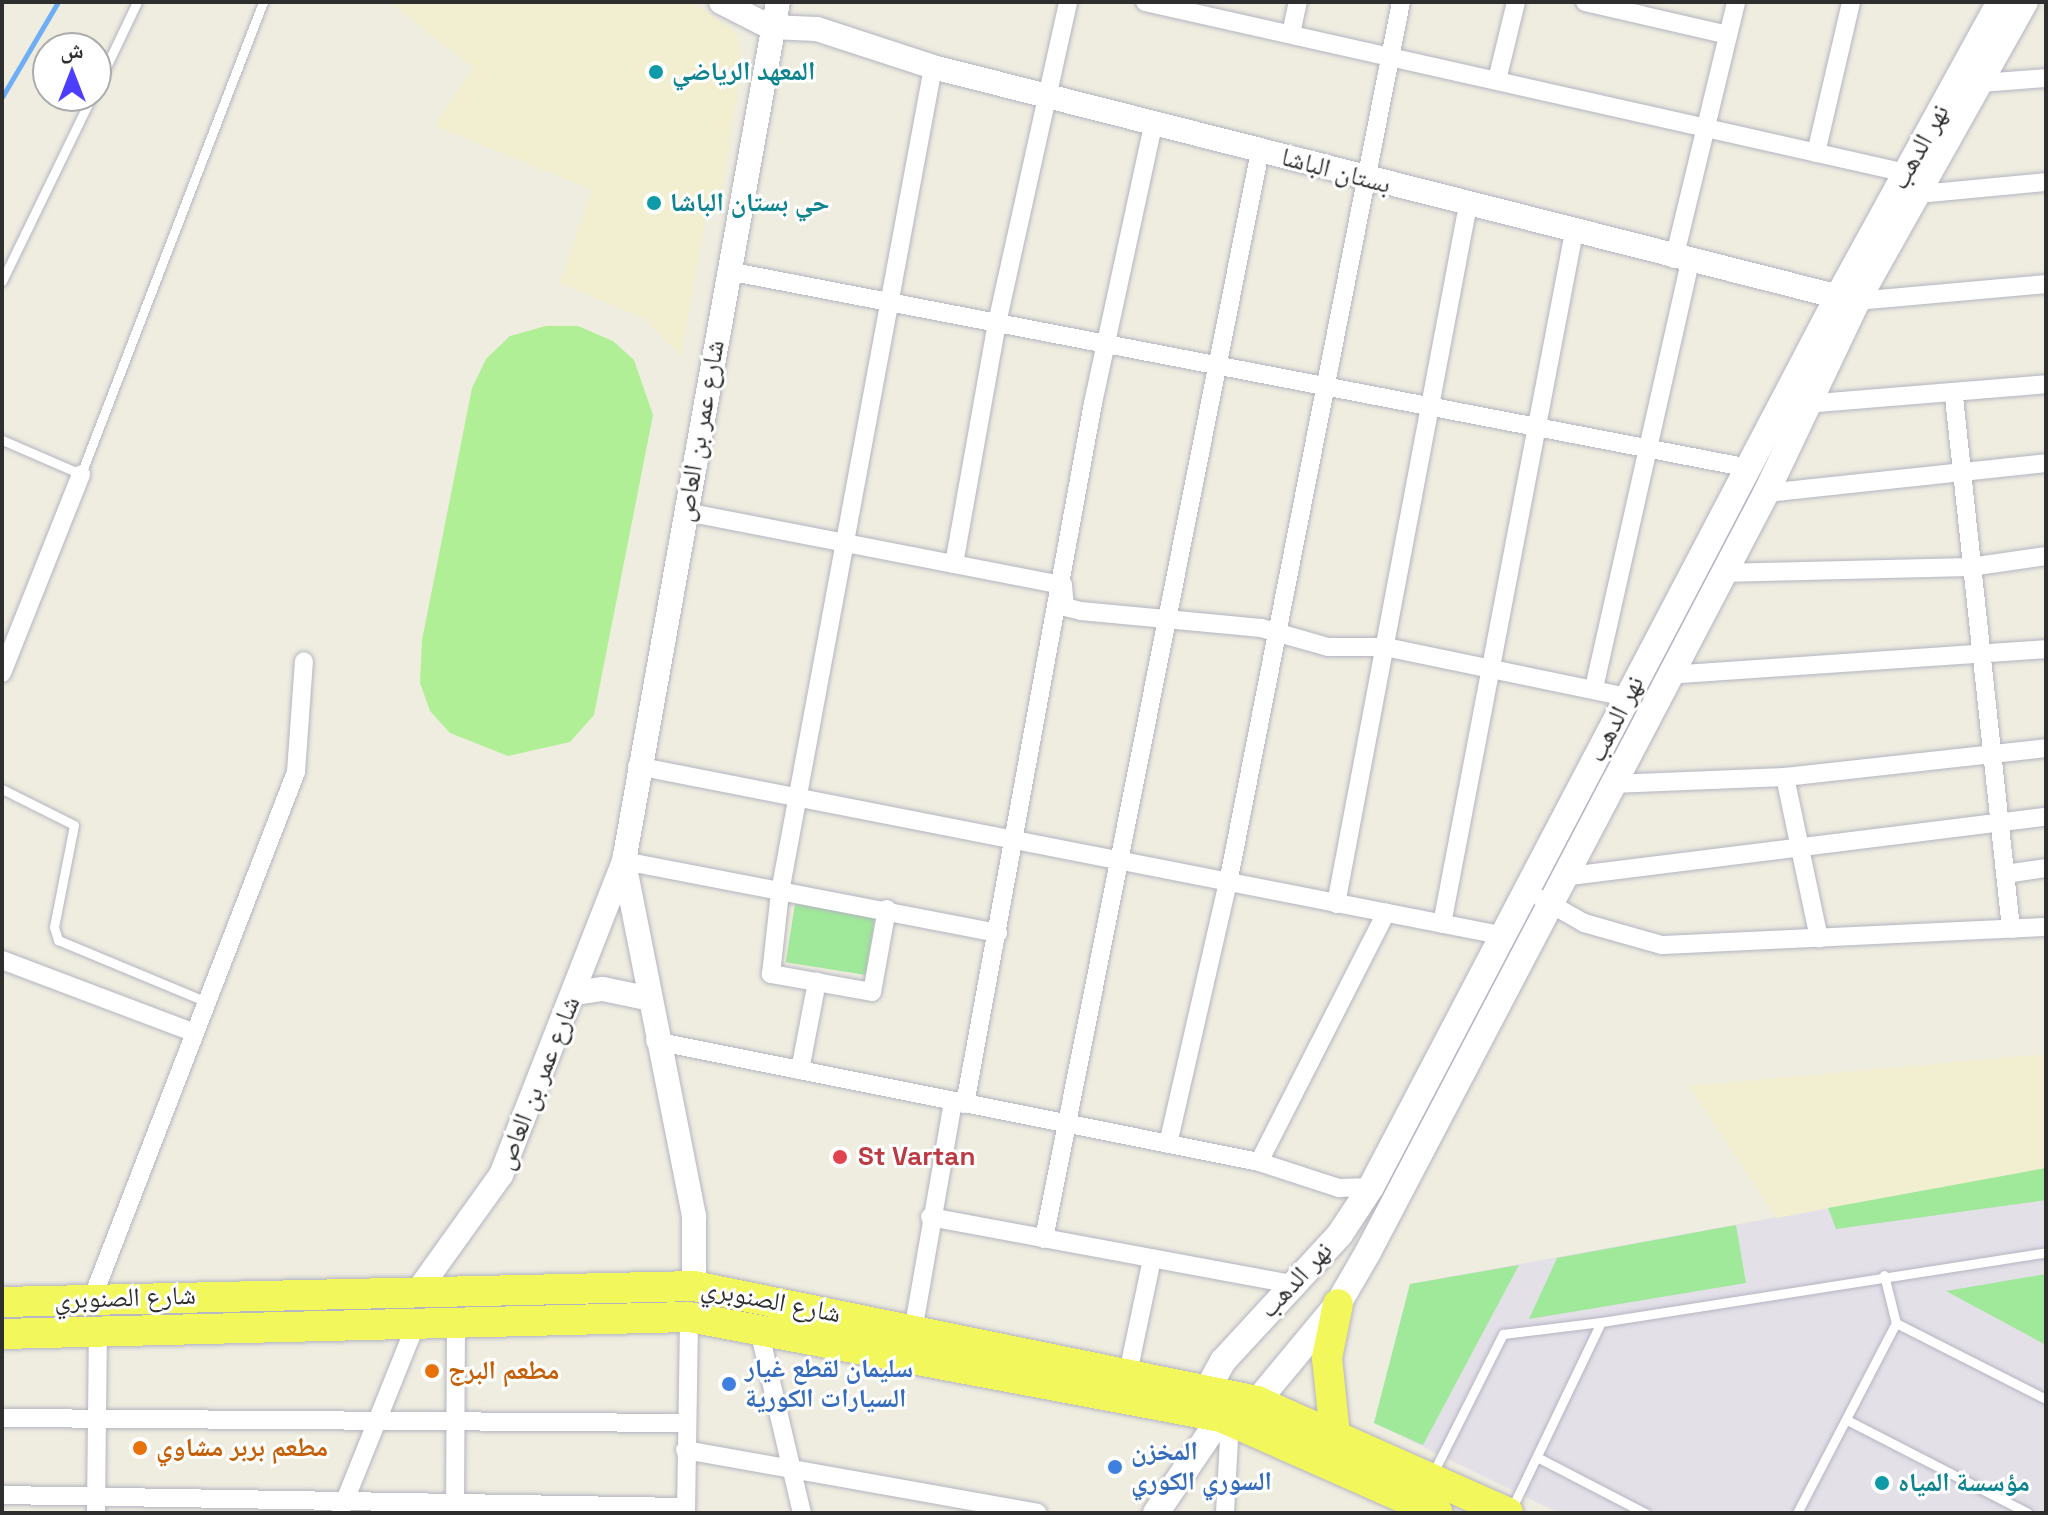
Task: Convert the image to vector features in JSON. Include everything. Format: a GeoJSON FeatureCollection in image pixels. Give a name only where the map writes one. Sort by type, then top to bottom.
{"type":"FeatureCollection","features":[{"type":"Feature","properties":{"kind":"main road","name":"نهر الدهب"},"geometry":{"type":"LineString","coordinates":[[1225,1410],[1338,1304],[1538,897],[1627,697],[1749,468],[1913,183],[2000,2]]}},
{"type":"Feature","properties":{"kind":"main road","name":"نهر الدهب"},"geometry":{"type":"LineString","coordinates":[[1913,183],[1980,83],[2025,2]]}},
{"type":"Feature","properties":{"kind":"main road","name":"نهر الدهب"},"geometry":{"type":"LineString","coordinates":[[1225,1410],[1290,1284],[1340,1234],[1371,1187],[1505,936],[1538,897],[1562,877],[1720,573],[1766,493],[1846,301]]}},
{"type":"Feature","properties":{"kind":"main road"},"geometry":{"type":"LineString","coordinates":[[689,1317],[694,1286]]}},
{"type":"Feature","properties":{"kind":"main road","name":"شارع الصنوبري"},"geometry":{"type":"LineString","coordinates":[[2,1302],[420,1288],[694,1286],[1128,1373],[1225,1410],[1435,1512]]}},
{"type":"Feature","properties":{"kind":"main road"},"geometry":{"type":"LineString","coordinates":[[1335,1435],[1327,1371],[1338,1304]]}},
{"type":"Feature","properties":{"kind":"main road","name":"شارع الصنوبري"},"geometry":{"type":"LineString","coordinates":[[2,1334],[456,1318],[689,1317],[1225,1410],[1335,1435],[1509,1513]]}},
{"type":"Feature","properties":{"kind":"main road"},"geometry":{"type":"LineString","coordinates":[[1156,1513],[1225,1410]]}},
{"type":"Feature","properties":{"kind":"street","name":"بستان الباشا"},"geometry":{"type":"LineString","coordinates":[[721,2],[770,27],[817,29],[933,67],[1048,92],[1681,262],[1846,301]]}},
{"type":"Feature","properties":{"kind":"street","name":"شارع عمر بن العاص"},"geometry":{"type":"LineString","coordinates":[[420,1288],[501,1175],[624,861],[637,766],[686,512],[770,27],[778,2]]}},
{"type":"Feature","properties":{"kind":"street","name":"بستان الباشا"},"geometry":{"type":"LineString","coordinates":[[784,2],[817,29]]}},
{"type":"Feature","properties":{"kind":"street"},"geometry":{"type":"LineString","coordinates":[[954,564],[997,323],[1068,2]]}},
{"type":"Feature","properties":{"kind":"street"},"geometry":{"type":"LineString","coordinates":[[1145,2],[1816,153],[1913,183],[2046,182]]}},
{"type":"Feature","properties":{"kind":"street"},"geometry":{"type":"LineString","coordinates":[[1291,34],[1298,2]]}},
{"type":"Feature","properties":{"kind":"street"},"geometry":{"type":"LineString","coordinates":[[1168,1144],[1228,883],[1362,178],[1401,2]]}},
{"type":"Feature","properties":{"kind":"street"},"geometry":{"type":"LineString","coordinates":[[1497,80],[1516,2]]}},
{"type":"Feature","properties":{"kind":"street"},"geometry":{"type":"LineString","coordinates":[[1585,2],[1728,35]]}},
{"type":"Feature","properties":{"kind":"street"},"geometry":{"type":"LineString","coordinates":[[1594,688],[1706,128],[1736,2]]}},
{"type":"Feature","properties":{"kind":"street"},"geometry":{"type":"LineString","coordinates":[[1816,153],[1851,2]]}},
{"type":"Feature","properties":{"kind":"street"},"geometry":{"type":"LineString","coordinates":[[887,909],[872,992],[771,974],[780,892],[894,303],[933,67]]}},
{"type":"Feature","properties":{"kind":"street"},"geometry":{"type":"LineString","coordinates":[[1980,83],[2046,78]]}},
{"type":"Feature","properties":{"kind":"street"},"geometry":{"type":"LineString","coordinates":[[913,1331],[930,1217],[998,933],[1107,349],[1154,121]]}},
{"type":"Feature","properties":{"kind":"street"},"geometry":{"type":"LineString","coordinates":[[1044,1239],[1071,1125],[1122,863],[1162,621],[1260,151]]}},
{"type":"Feature","properties":{"kind":"street"},"geometry":{"type":"LineString","coordinates":[[1336,904],[1468,205]]}},
{"type":"Feature","properties":{"kind":"street"},"geometry":{"type":"LineString","coordinates":[[1442,924],[1574,232]]}},
{"type":"Feature","properties":{"kind":"street"},"geometry":{"type":"LineString","coordinates":[[728,271],[997,323],[1107,349],[1216,365],[1749,468]]}},
{"type":"Feature","properties":{"kind":"street"},"geometry":{"type":"LineString","coordinates":[[1846,301],[2046,284]]}},
{"type":"Feature","properties":{"kind":"street"},"geometry":{"type":"LineString","coordinates":[[1805,404],[1954,397],[2046,384]]}},
{"type":"Feature","properties":{"kind":"street"},"geometry":{"type":"LineString","coordinates":[[1954,397],[2011,929]]}},
{"type":"Feature","properties":{"kind":"street"},"geometry":{"type":"LineString","coordinates":[[1766,493],[2046,463]]}},
{"type":"Feature","properties":{"kind":"street"},"geometry":{"type":"LineString","coordinates":[[2,673],[81,474]]}},
{"type":"Feature","properties":{"kind":"street"},"geometry":{"type":"LineString","coordinates":[[686,512],[1063,585]]}},
{"type":"Feature","properties":{"kind":"street"},"geometry":{"type":"LineString","coordinates":[[1720,573],[1970,567],[2046,556]]}},
{"type":"Feature","properties":{"kind":"street"},"geometry":{"type":"LineString","coordinates":[[1063,585],[1065,607],[1162,621],[1261,628],[1274,637],[1385,647],[1627,697]]}},
{"type":"Feature","properties":{"kind":"street"},"geometry":{"type":"LineString","coordinates":[[1667,675],[1982,657],[2046,649]]}},
{"type":"Feature","properties":{"kind":"street"},"geometry":{"type":"LineString","coordinates":[[92,1299],[296,772],[304,661]]}},
{"type":"Feature","properties":{"kind":"street"},"geometry":{"type":"LineString","coordinates":[[1612,784],[1785,777],[2046,748]]}},
{"type":"Feature","properties":{"kind":"street"},"geometry":{"type":"LineString","coordinates":[[637,766],[800,801],[1505,936]]}},
{"type":"Feature","properties":{"kind":"street"},"geometry":{"type":"LineString","coordinates":[[1785,777],[1819,938]]}},
{"type":"Feature","properties":{"kind":"street"},"geometry":{"type":"LineString","coordinates":[[1562,877],[1801,852],[2046,817]]}},
{"type":"Feature","properties":{"kind":"street"},"geometry":{"type":"LineString","coordinates":[[624,861],[780,892],[887,909],[998,933]]}},
{"type":"Feature","properties":{"kind":"street","name":"شارع عمر بن العاص"},"geometry":{"type":"LineString","coordinates":[[624,861],[646,998],[694,1216],[694,1286]]}},
{"type":"Feature","properties":{"kind":"street"},"geometry":{"type":"LineString","coordinates":[[2005,874],[2046,868]]}},
{"type":"Feature","properties":{"kind":"street"},"geometry":{"type":"LineString","coordinates":[[1538,897],[1584,923],[1662,945],[2046,927]]}},
{"type":"Feature","properties":{"kind":"street"},"geometry":{"type":"LineString","coordinates":[[1259,1162],[1386,913]]}},
{"type":"Feature","properties":{"kind":"street"},"geometry":{"type":"LineString","coordinates":[[2,960],[195,1033]]}},
{"type":"Feature","properties":{"kind":"street"},"geometry":{"type":"LineString","coordinates":[[800,1070],[817,982]]}},
{"type":"Feature","properties":{"kind":"street"},"geometry":{"type":"LineString","coordinates":[[574,993],[603,989],[646,998]]}},
{"type":"Feature","properties":{"kind":"street"},"geometry":{"type":"LineString","coordinates":[[655,1041],[1259,1162],[1339,1188],[1371,1187]]}},
{"type":"Feature","properties":{"kind":"street"},"geometry":{"type":"LineString","coordinates":[[930,1217],[1290,1284]]}},
{"type":"Feature","properties":{"kind":"street"},"geometry":{"type":"LineString","coordinates":[[1128,1373],[1152,1259]]}},
{"type":"Feature","properties":{"kind":"street"},"geometry":{"type":"LineString","coordinates":[[2,1495],[96,1504],[686,1510],[689,1317]]}},
{"type":"Feature","properties":{"kind":"street"},"geometry":{"type":"LineString","coordinates":[[455,1507],[456,1318]]}},
{"type":"Feature","properties":{"kind":"street"},"geometry":{"type":"LineString","coordinates":[[343,1506],[418,1319]]}},
{"type":"Feature","properties":{"kind":"street"},"geometry":{"type":"LineString","coordinates":[[96,1504],[98,1329]]}},
{"type":"Feature","properties":{"kind":"street"},"geometry":{"type":"LineString","coordinates":[[759,1330],[802,1513]]}},
{"type":"Feature","properties":{"kind":"street"},"geometry":{"type":"LineString","coordinates":[[1225,1410],[1225,1513]]}},
{"type":"Feature","properties":{"kind":"street"},"geometry":{"type":"LineString","coordinates":[[2,1418],[685,1423]]}},
{"type":"Feature","properties":{"kind":"street"},"geometry":{"type":"LineString","coordinates":[[685,1450],[791,1466],[1037,1513]]}},
{"type":"Feature","properties":{"kind":"lane"},"geometry":{"type":"LineString","coordinates":[[112,54],[137,2]]}},
{"type":"Feature","properties":{"kind":"lane"},"geometry":{"type":"LineString","coordinates":[[2,440],[81,474],[263,2]]}},
{"type":"Feature","properties":{"kind":"lane"},"geometry":{"type":"LineString","coordinates":[[2,281],[84,112]]}},
{"type":"Feature","properties":{"kind":"lane"},"geometry":{"type":"LineString","coordinates":[[2,789],[74,825],[54,927],[58,940],[207,1002]]}},
{"type":"Feature","properties":{"kind":"lane"},"geometry":{"type":"LineString","coordinates":[[1431,1478],[1503,1334],[1601,1322],[1884,1275],[2046,1252]]}},
{"type":"Feature","properties":{"kind":"lane"},"geometry":{"type":"LineString","coordinates":[[1797,1513],[1896,1323],[1884,1275]]}},
{"type":"Feature","properties":{"kind":"lane"},"geometry":{"type":"LineString","coordinates":[[1509,1513],[1601,1322]]}},
{"type":"Feature","properties":{"kind":"lane"},"geometry":{"type":"LineString","coordinates":[[1896,1323],[2046,1399]]}},
{"type":"Feature","properties":{"kind":"lane"},"geometry":{"type":"LineString","coordinates":[[1847,1420],[2028,1513]]}},
{"type":"Feature","properties":{"kind":"lane"},"geometry":{"type":"LineString","coordinates":[[1537,1457],[1645,1513]]}},
{"type":"Feature","properties":{"kind":"shaded area"},"geometry":{"type":"Polygon","coordinates":[[[389,2],[692,2],[737,33],[742,60],[722,191],[711,189],[681,356],[645,319],[559,283],[592,190],[434,126],[473,68],[389,2]]]}},
{"type":"Feature","properties":{"kind":"shaded area"},"geometry":{"type":"Polygon","coordinates":[[[2046,1054],[2046,1168],[1776,1218],[1689,1086],[2046,1054]]]}},
{"type":"Feature","properties":{"kind":"shaded area"},"geometry":{"type":"Polygon","coordinates":[[[2046,1168],[2046,1513],[1559,1513],[1374,1423],[1410,1284],[2046,1168]]]}},
{"type":"Feature","properties":{"kind":"green space"},"geometry":{"type":"Polygon","coordinates":[[[546,326],[578,326],[613,341],[634,360],[653,415],[594,715],[570,742],[508,756],[450,733],[430,711],[420,683],[422,640],[472,388],[486,359],[510,336],[546,326]]]}},
{"type":"Feature","properties":{"kind":"green space"},"geometry":{"type":"Polygon","coordinates":[[[795,904],[875,917],[866,975],[786,962],[795,904]]]}},
{"type":"Feature","properties":{"kind":"green space"},"geometry":{"type":"Polygon","coordinates":[[[2046,1168],[2046,1200],[1836,1229],[1828,1208],[2046,1168]]]}},
{"type":"Feature","properties":{"kind":"green space"},"geometry":{"type":"Polygon","coordinates":[[[1736,1225],[1746,1283],[1529,1319],[1557,1258],[1736,1225]]]}},
{"type":"Feature","properties":{"kind":"green space"},"geometry":{"type":"Polygon","coordinates":[[[1519,1265],[1423,1445],[1374,1423],[1410,1284],[1519,1265]]]}},
{"type":"Feature","properties":{"kind":"green space"},"geometry":{"type":"Polygon","coordinates":[[[2046,1274],[2046,1345],[1946,1291],[2046,1274]]]}},
{"type":"Feature","properties":{"kind":"waterway"},"geometry":{"type":"LineString","coordinates":[[2,97],[58,2]]}},
{"type":"Feature","properties":{"kind":"place","name":"المعهد الرياضي"},"geometry":{"type":"Point","coordinates":[656,72]}},
{"type":"Feature","properties":{"kind":"place","name":"حي بستان الباشا"},"geometry":{"type":"Point","coordinates":[654,203]}},
{"type":"Feature","properties":{"kind":"place","name":"St Vartan"},"geometry":{"type":"Point","coordinates":[840,1157]}},
{"type":"Feature","properties":{"kind":"place","name":"مطعم البرج"},"geometry":{"type":"Point","coordinates":[432,1371]}},
{"type":"Feature","properties":{"kind":"place","name":"سليمان لقطع غيار السيارات الكورية"},"geometry":{"type":"Point","coordinates":[729,1384]}},
{"type":"Feature","properties":{"kind":"place","name":"مطعم بربر مشاوي"},"geometry":{"type":"Point","coordinates":[140,1448]}},
{"type":"Feature","properties":{"kind":"place","name":"المخزن السوري الكوري"},"geometry":{"type":"Point","coordinates":[1115,1467]}},
{"type":"Feature","properties":{"kind":"place","name":"مؤسسة المياه"},"geometry":{"type":"Point","coordinates":[1882,1483]}}]}
